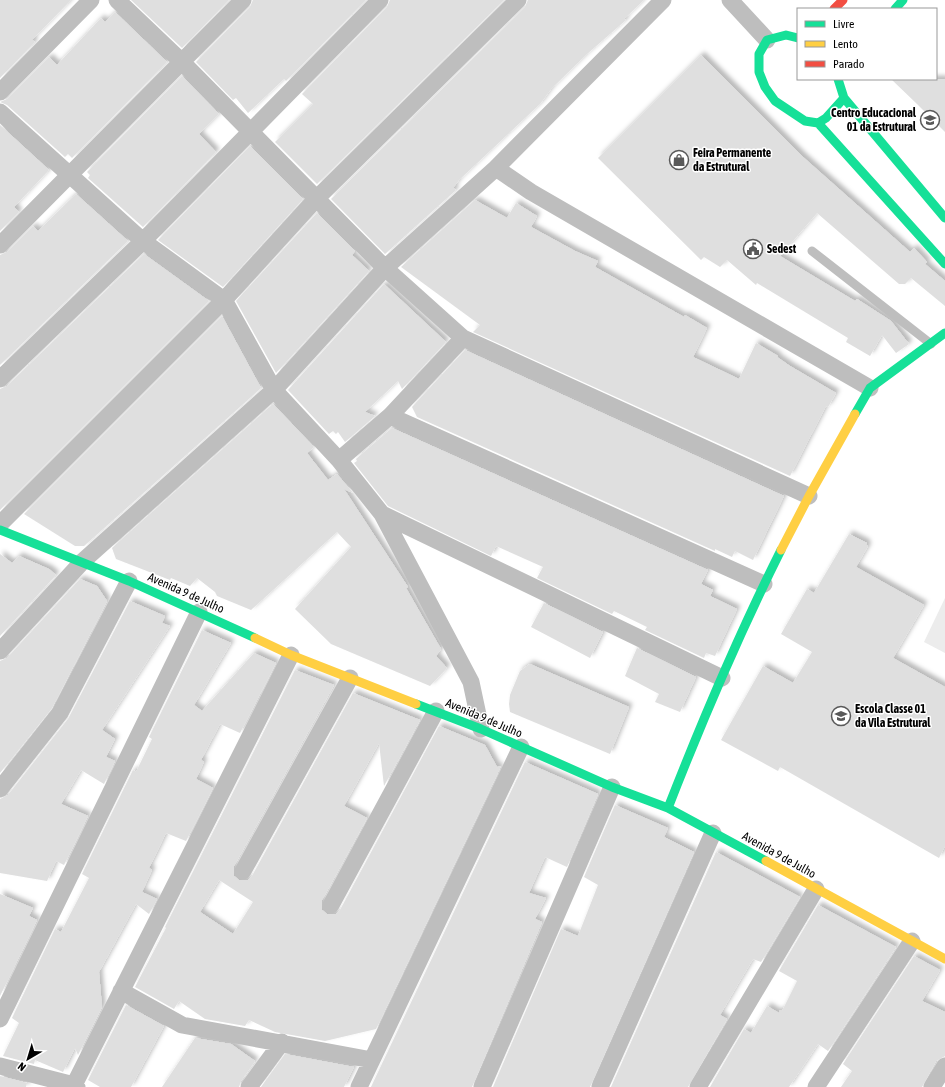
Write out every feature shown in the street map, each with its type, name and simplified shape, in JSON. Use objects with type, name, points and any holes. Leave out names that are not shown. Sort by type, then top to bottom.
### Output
[{"type":"street","points":[[0,92],[91,0]]},
{"type":"street","points":[[117,0],[182,62],[250,133],[385,268],[463,338],[809,496]]},
{"type":"street","points":[[0,245],[70,177],[243,0]]},
{"type":"street","points":[[0,379],[143,241],[380,0]]},
{"type":"street","points":[[0,524],[224,300],[316,199],[518,0]]},
{"type":"street","points":[[0,651],[83,561],[274,390],[385,268],[496,168],[663,0]]},
{"type":"street","points":[[730,0],[767,40]]},
{"type":"street","points":[[835,8],[843,0]]},
{"type":"street","points":[[896,8],[903,0]]},
{"type":"street","points":[[797,38],[786,35],[767,40],[759,54],[759,72],[765,87],[776,101],[805,121],[818,123],[945,264]]},
{"type":"street","points":[[838,80],[844,98],[945,218]]},
{"type":"street","points":[[818,123],[826,118],[844,98]]},
{"type":"street","points":[[0,112],[70,177],[143,241],[224,300],[274,390],[339,460],[382,514],[471,682],[481,729]]},
{"type":"street","points":[[496,168],[531,192],[870,388]]},
{"type":"street","points":[[668,808],[691,750],[764,584],[809,496],[870,388],[945,334]]},
{"type":"street","points":[[339,460],[390,416],[463,338]]},
{"type":"street","points":[[390,416],[764,584]]},
{"type":"street","points":[[382,514],[722,678]]},
{"type":"street","name":"Avenida 9 de Julho","points":[[0,530],[83,561],[199,612],[291,655],[481,729],[612,787],[668,808],[945,959]]},
{"type":"street","points":[[0,789],[60,713],[129,581]]},
{"type":"street","points":[[0,1020],[199,612]]},
{"type":"street","points":[[0,1066],[75,1086],[121,991],[291,655]]},
{"type":"street","points":[[243,871],[350,678]]},
{"type":"street","points":[[331,905],[436,711]]},
{"type":"street","points":[[359,1087],[521,746]]},
{"type":"street","points":[[482,1087],[612,787]]},
{"type":"street","points":[[600,1087],[713,833]]},
{"type":"street","points":[[698,1087],[816,889]]},
{"type":"street","points":[[816,1087],[912,941]]},
{"type":"street","points":[[121,991],[182,1025],[282,1042],[372,1060]]},
{"type":"street","points":[[249,1087],[282,1042]]},
{"type":"street","points":[[932,1087],[945,1066]]},
{"type":"lane","points":[[812,251],[931,344]]},
{"type":"shaded area","points":[[945,598],[945,653],[924,642]]},
{"type":"building","points":[[0,0],[71,0],[32,40],[35,42],[0,78]]},
{"type":"building","points":[[131,0],[229,0],[182,48]]},
{"type":"building","points":[[253,0],[366,0],[286,81],[284,79],[248,113],[236,98],[233,100],[196,62],[250,7]]},
{"type":"building","points":[[390,0],[504,0],[317,184],[275,142],[313,104],[302,94],[387,7]]},
{"type":"building","points":[[528,0],[644,0],[624,19],[626,20],[587,54],[551,89],[540,104],[459,180],[453,188],[456,190],[385,254],[331,199],[525,7]]},
{"type":"building","points":[[115,12],[167,62],[72,158],[68,154],[65,157],[7,105],[0,102],[7,99],[49,57],[57,65],[101,18],[105,22]]},
{"type":"building","points":[[701,55],[803,157],[910,252],[914,248],[927,262],[925,264],[945,281],[945,306],[911,278],[905,284],[899,284],[817,213],[780,256],[855,301],[857,299],[891,321],[909,344],[896,353],[882,335],[870,356],[846,342],[848,338],[757,283],[756,285],[727,260],[720,267],[704,257],[701,260],[598,158]]},
{"type":"building","points":[[182,76],[219,114],[199,134],[216,152],[143,227],[88,178],[90,175],[87,172]]},
{"type":"building","points":[[945,79],[945,132],[892,80]]},
{"type":"building","points":[[0,125],[49,170],[14,207],[19,212],[0,231]]},
{"type":"building","points":[[250,146],[303,199],[223,287],[158,240]]},
{"type":"building","points":[[76,194],[128,241],[0,365],[0,255],[7,252],[33,226],[38,231]]},
{"type":"building","points":[[475,200],[507,218],[516,203],[537,216],[531,227],[575,251],[598,261],[595,267],[684,317],[685,315],[707,328],[693,357],[739,379],[756,343],[778,356],[777,357],[790,366],[836,393],[828,407],[826,406],[790,476],[473,332],[480,325],[401,267]]},
{"type":"building","points":[[317,213],[355,251],[352,255],[369,271],[276,373],[236,301]]},
{"type":"building","points":[[144,254],[209,301],[0,510],[0,389],[7,386]]},
{"type":"building","points":[[384,284],[446,342],[402,389],[398,381],[365,412],[375,416],[345,442],[338,432],[336,434],[333,431],[329,434],[288,390]]},
{"type":"building","points":[[222,316],[261,388],[84,546],[75,546],[24,514]]},
{"type":"building","points":[[465,350],[784,496],[753,560],[735,551],[732,557],[715,549],[715,551],[417,417],[412,407]]},
{"type":"building","points":[[273,404],[314,447],[307,453],[328,480],[337,474],[353,493],[344,489],[408,587],[406,588],[441,649],[436,656],[447,668],[430,686],[331,644],[295,609],[351,547],[337,532],[251,610],[217,596],[215,592],[197,578],[190,586],[171,578],[170,580],[116,559],[112,548]]},
{"type":"building","points":[[392,428],[708,570],[701,584],[713,590],[710,596],[737,609],[715,656],[706,653],[704,658],[645,630],[647,627],[614,611],[612,614],[537,578],[543,567],[496,546],[491,556],[388,506],[354,463],[357,461],[356,459]]},
{"type":"building","name":"Escola Classe 01 da Vila Estrutural","points":[[849,534],[867,543],[866,545],[868,546],[856,567],[924,605],[893,658],[945,687],[945,846],[939,858],[780,767],[778,771],[721,740],[763,666],[793,683],[812,652],[781,634],[807,589],[814,593]]},
{"type":"building","points":[[0,554],[12,563],[19,556],[49,569],[56,575],[0,636]]},
{"type":"building","points":[[80,579],[97,586],[107,601],[52,708],[0,773],[0,661],[7,658]]},
{"type":"building","points":[[130,601],[165,616],[162,623],[170,626],[102,730],[115,739],[106,757],[115,761],[104,784],[81,770],[61,804],[88,816],[64,865],[56,861],[47,881],[0,873],[0,799],[8,795],[68,719]]},
{"type":"building","points":[[544,603],[603,632],[590,658],[531,627]]},
{"type":"building","points":[[202,630],[231,643],[194,705],[202,711],[254,653],[276,663],[240,733],[220,724],[201,760],[204,762],[196,779],[213,788],[186,841],[166,833],[149,868],[152,870],[142,892],[157,899],[149,914],[136,904],[99,972],[102,1007],[78,1055],[75,1048],[63,1072],[35,1060],[34,1064],[3,1056],[19,1023],[12,1018],[55,929],[61,932],[89,878],[82,874],[133,770],[136,772],[152,739],[149,737]]},
{"type":"building","points":[[637,648],[696,677],[680,712],[655,702],[659,694],[625,676]]},
{"type":"building","points":[[530,664],[629,707],[610,754],[510,712],[510,695],[520,671]]},
{"type":"building","points":[[295,670],[334,685],[234,866],[234,876],[239,880],[248,880],[252,876],[353,693],[420,720],[384,786],[379,743],[344,806],[367,818],[322,900],[322,910],[327,914],[336,914],[340,910],[439,726],[485,745],[497,767],[501,766],[376,1029],[325,1041],[275,1032],[249,1020],[245,1026],[205,1019],[179,1001],[174,1009],[135,987],[166,928],[165,927]],"holes":[[[219,880],[253,902],[233,934],[200,912]]]},
{"type":"building","points":[[525,762],[598,794],[567,867],[545,857],[529,893],[546,898],[535,919],[542,922],[472,1087],[371,1087]]},
{"type":"building","points":[[615,805],[668,828],[664,837],[694,852],[590,1087],[493,1087],[561,929],[578,936],[598,885],[584,877]]},
{"type":"building","points":[[716,852],[800,897],[761,962],[753,959],[738,984],[720,1015],[727,1019],[688,1087],[611,1087]]},
{"type":"building","points":[[0,894],[33,908],[29,916],[37,920],[0,996]]},
{"type":"building","points":[[818,905],[896,947],[828,1051],[818,1044],[789,1087],[710,1087],[744,1029],[751,1033],[767,1006],[779,1013],[780,1010],[782,1011],[797,981],[779,971]]},
{"type":"building","points":[[914,956],[940,970],[922,1001],[945,1012],[945,1056],[936,1061],[922,1087],[841,1087],[852,1071],[843,1064]]},
{"type":"building","points":[[126,1005],[164,1026],[131,1087],[100,1087],[88,1080]]},
{"type":"building","points":[[195,1038],[231,1044],[255,1061],[241,1081],[239,1087],[162,1087]]},
{"type":"building","points":[[285,1054],[354,1067],[344,1087],[261,1087]]},
{"type":"building","points":[[0,1076],[27,1083],[26,1087],[0,1087]]},
{"type":"traffic: fast","points":[[896,8],[903,0]]},
{"type":"traffic: fast","points":[[797,38],[786,35],[767,40],[759,54],[759,72],[765,87],[775,101],[805,121],[818,123],[945,264]]},
{"type":"traffic: fast","points":[[818,123],[826,118],[844,98],[838,80]]},
{"type":"traffic: fast","points":[[844,98],[945,218]]},
{"type":"traffic: fast","points":[[855,414],[870,388],[945,333]]},
{"type":"traffic: fast","points":[[0,530],[129,581],[255,638]]},
{"type":"traffic: fast","points":[[668,808],[694,743],[750,614],[781,550]]},
{"type":"traffic: fast","points":[[416,704],[481,729],[612,787],[668,808],[766,861]]},
{"type":"traffic: slow","points":[[781,550],[809,496],[855,414]]},
{"type":"traffic: slow","points":[[255,638],[291,655],[416,704]]},
{"type":"traffic: slow","points":[[766,861],[945,959]]},
{"type":"traffic: jam","points":[[835,8],[843,0]]},
{"type":"place","name":"Centro Educacional 01 da Estrutural","points":[[930,120]]},
{"type":"place","name":"Feira Permanente da Estrutural","points":[[679,160]]},
{"type":"place","name":"Sedest","points":[[753,249]]},
{"type":"place","name":"Escola Classe 01 da Vila Estrutural","points":[[841,716]]}]
